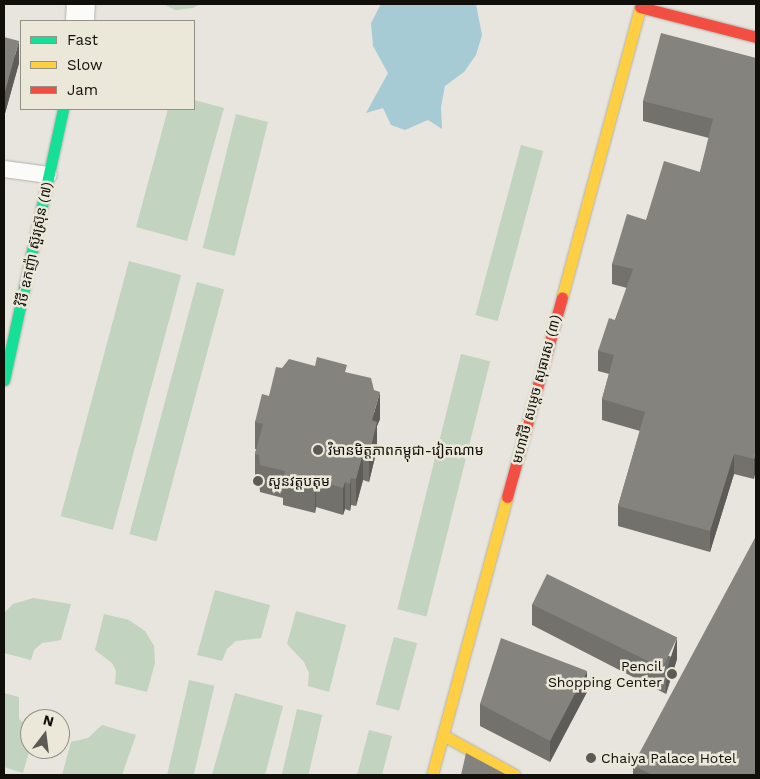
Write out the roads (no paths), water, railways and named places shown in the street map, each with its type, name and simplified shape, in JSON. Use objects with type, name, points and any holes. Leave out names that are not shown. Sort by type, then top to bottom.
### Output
[{"type":"street","points":[[80,20],[81,4]]},
{"type":"street","points":[[641,5],[756,37]]},
{"type":"street","name":"មហាវិថី សម្តេច សុធារស (៣)","points":[[432,775],[641,5]]},
{"type":"street","name":"វិថី ឧកញ៉ា ស៊ួរស៊្រុន (៧)","points":[[4,380],[64,110]]},
{"type":"street","points":[[443,735],[515,775]]},
{"type":"lane","points":[[4,169],[49,175]]},
{"type":"water","points":[[381,4],[476,4],[482,35],[476,55],[464,72],[445,86],[441,107],[442,129],[428,120],[405,130],[391,125],[383,108],[366,113],[388,73],[373,46],[371,23]]},
{"type":"place","name":"វិមានមិត្តភាពកម្ពុជា-វៀតណាម","points":[[318,450]]},
{"type":"place","name":"សួនវត្តបតុម","points":[[258,481]]},
{"type":"place","name":"Pencil Shopping Center","points":[[672,674]]},
{"type":"place","name":"Chaiya Palace Hotel","points":[[591,758]]}]
